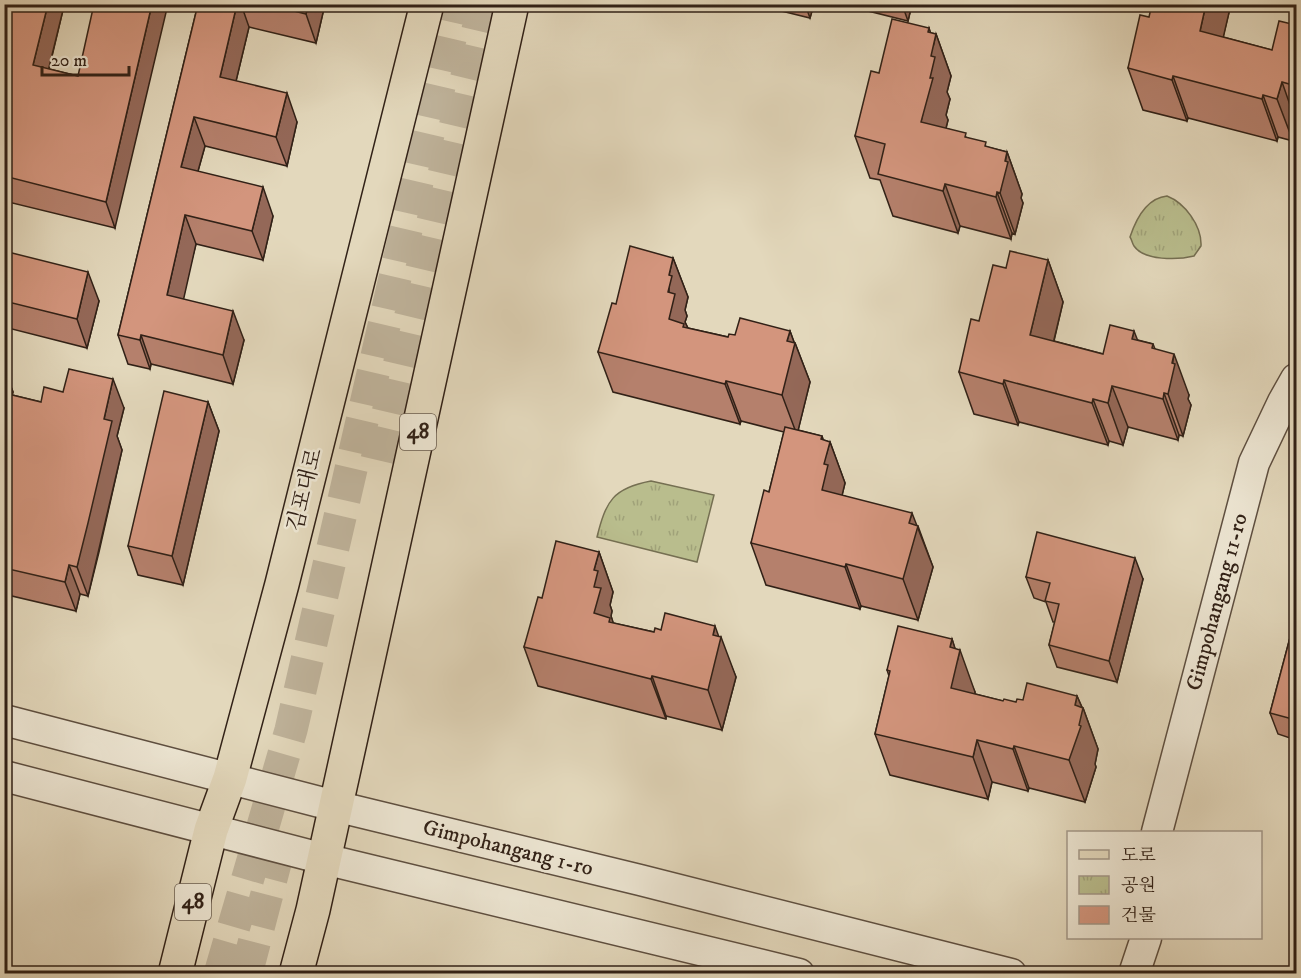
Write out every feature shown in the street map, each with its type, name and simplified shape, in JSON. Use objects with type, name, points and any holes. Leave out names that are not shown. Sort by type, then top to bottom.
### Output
[{"type":"main road","name":"김포대로","points":[[175,974],[211,830],[230,778],[285,573],[427,4]]},
{"type":"main road","name":"48","points":[[297,974],[512,4]]},
{"type":"street","name":"Gimpohangang 11-ro","points":[[1157,831],[1254,463],[1296,379]]},
{"type":"street","name":"Gimpohangang 11-ro","points":[[1174,831],[1223,635],[1271,458],[1296,407]]},
{"type":"street","name":"Gimpohangang 1-ro","points":[[4,720],[335,806],[1011,974]]},
{"type":"street","points":[[4,776],[324,860],[799,974]]},
{"type":"street","points":[[1129,974],[1134,939]]},
{"type":"street","points":[[1134,974],[1146,939]]},
{"type":"green space","points":[[1167,196],[1186,210],[1199,231],[1201,246],[1194,256],[1171,259],[1153,257],[1139,251],[1133,244],[1130,237],[1143,210],[1154,201]]},
{"type":"green space","points":[[651,481],[714,495],[697,562],[597,537],[604,514],[613,498],[628,488]]},
{"type":"building","points":[[4,4],[48,4],[33,65],[78,76],[94,4],[152,4],[106,202],[4,176]]},
{"type":"building","points":[[198,4],[237,4],[220,77],[287,93],[276,137],[194,117],[181,167],[263,187],[252,231],[185,215],[167,295],[233,311],[223,355],[141,335],[140,340],[118,335]]},
{"type":"building","points":[[267,4],[308,4],[306,14]]},
{"type":"building","points":[[1152,4],[1206,4],[1200,31],[1272,50],[1279,21],[1296,25],[1296,86],[1282,82],[1277,99],[1263,95],[1262,99],[1173,76],[1172,80],[1128,68],[1140,15],[1149,17]]},
{"type":"building","points":[[892,19],[929,28],[928,32],[936,34],[931,56],[935,57],[930,78],[933,78],[921,122],[966,133],[965,137],[986,142],[985,146],[1007,152],[1005,161],[1008,162],[1000,193],[997,192],[996,197],[945,184],[943,191],[878,174],[885,144],[855,136],[871,71],[879,73]]},
{"type":"building","points":[[630,246],[673,258],[668,292],[675,294],[669,319],[684,324],[683,327],[728,337],[729,334],[735,335],[740,318],[790,331],[787,341],[795,343],[782,395],[726,381],[725,384],[598,352],[612,303],[616,304]]},
{"type":"building","points":[[4,251],[88,272],[77,319],[4,301]]},
{"type":"building","points":[[1010,251],[1048,260],[1030,335],[1103,354],[1110,325],[1134,331],[1132,339],[1153,344],[1152,348],[1174,354],[1172,363],[1175,364],[1168,394],[1164,393],[1163,399],[1112,386],[1108,403],[1093,399],[1092,403],[1004,380],[1003,384],[959,372],[971,319],[979,321],[993,265],[1006,268]]},
{"type":"building","points":[[69,369],[113,379],[104,419],[112,421],[88,523],[77,567],[69,565],[65,582],[4,568],[6,548],[4,547],[4,393],[41,402],[44,387],[63,392]]},
{"type":"building","points":[[164,391],[208,402],[172,556],[128,546]]},
{"type":"building","points":[[785,427],[822,436],[821,439],[830,442],[824,464],[828,465],[822,490],[912,513],[909,523],[918,526],[903,579],[751,543],[764,490],[769,492]]},
{"type":"building","points":[[1037,532],[1135,558],[1109,661],[1049,645],[1059,604],[1045,601],[1050,583],[1026,577]]},
{"type":"building","points":[[556,541],[599,552],[594,570],[598,571],[594,587],[601,588],[594,613],[610,618],[609,622],[654,632],[655,628],[661,630],[665,613],[715,626],[713,635],[721,637],[708,690],[652,676],[651,679],[524,647],[538,597],[542,598]]},
{"type":"building","points":[[1296,615],[1296,720],[1270,713]]},
{"type":"building","points":[[898,626],[952,639],[950,647],[960,650],[951,688],[1016,702],[1017,699],[1023,700],[1027,683],[1077,696],[1075,705],[1083,708],[1079,725],[1081,726],[1069,760],[1014,746],[1013,749],[977,740],[973,757],[875,734]]},
{"type":"tunnel","points":[[220,974],[291,730],[458,4]]},
{"type":"tunnel","points":[[377,460],[484,4]]},
{"type":"tunnel","points":[[246,974],[279,848]]}]
